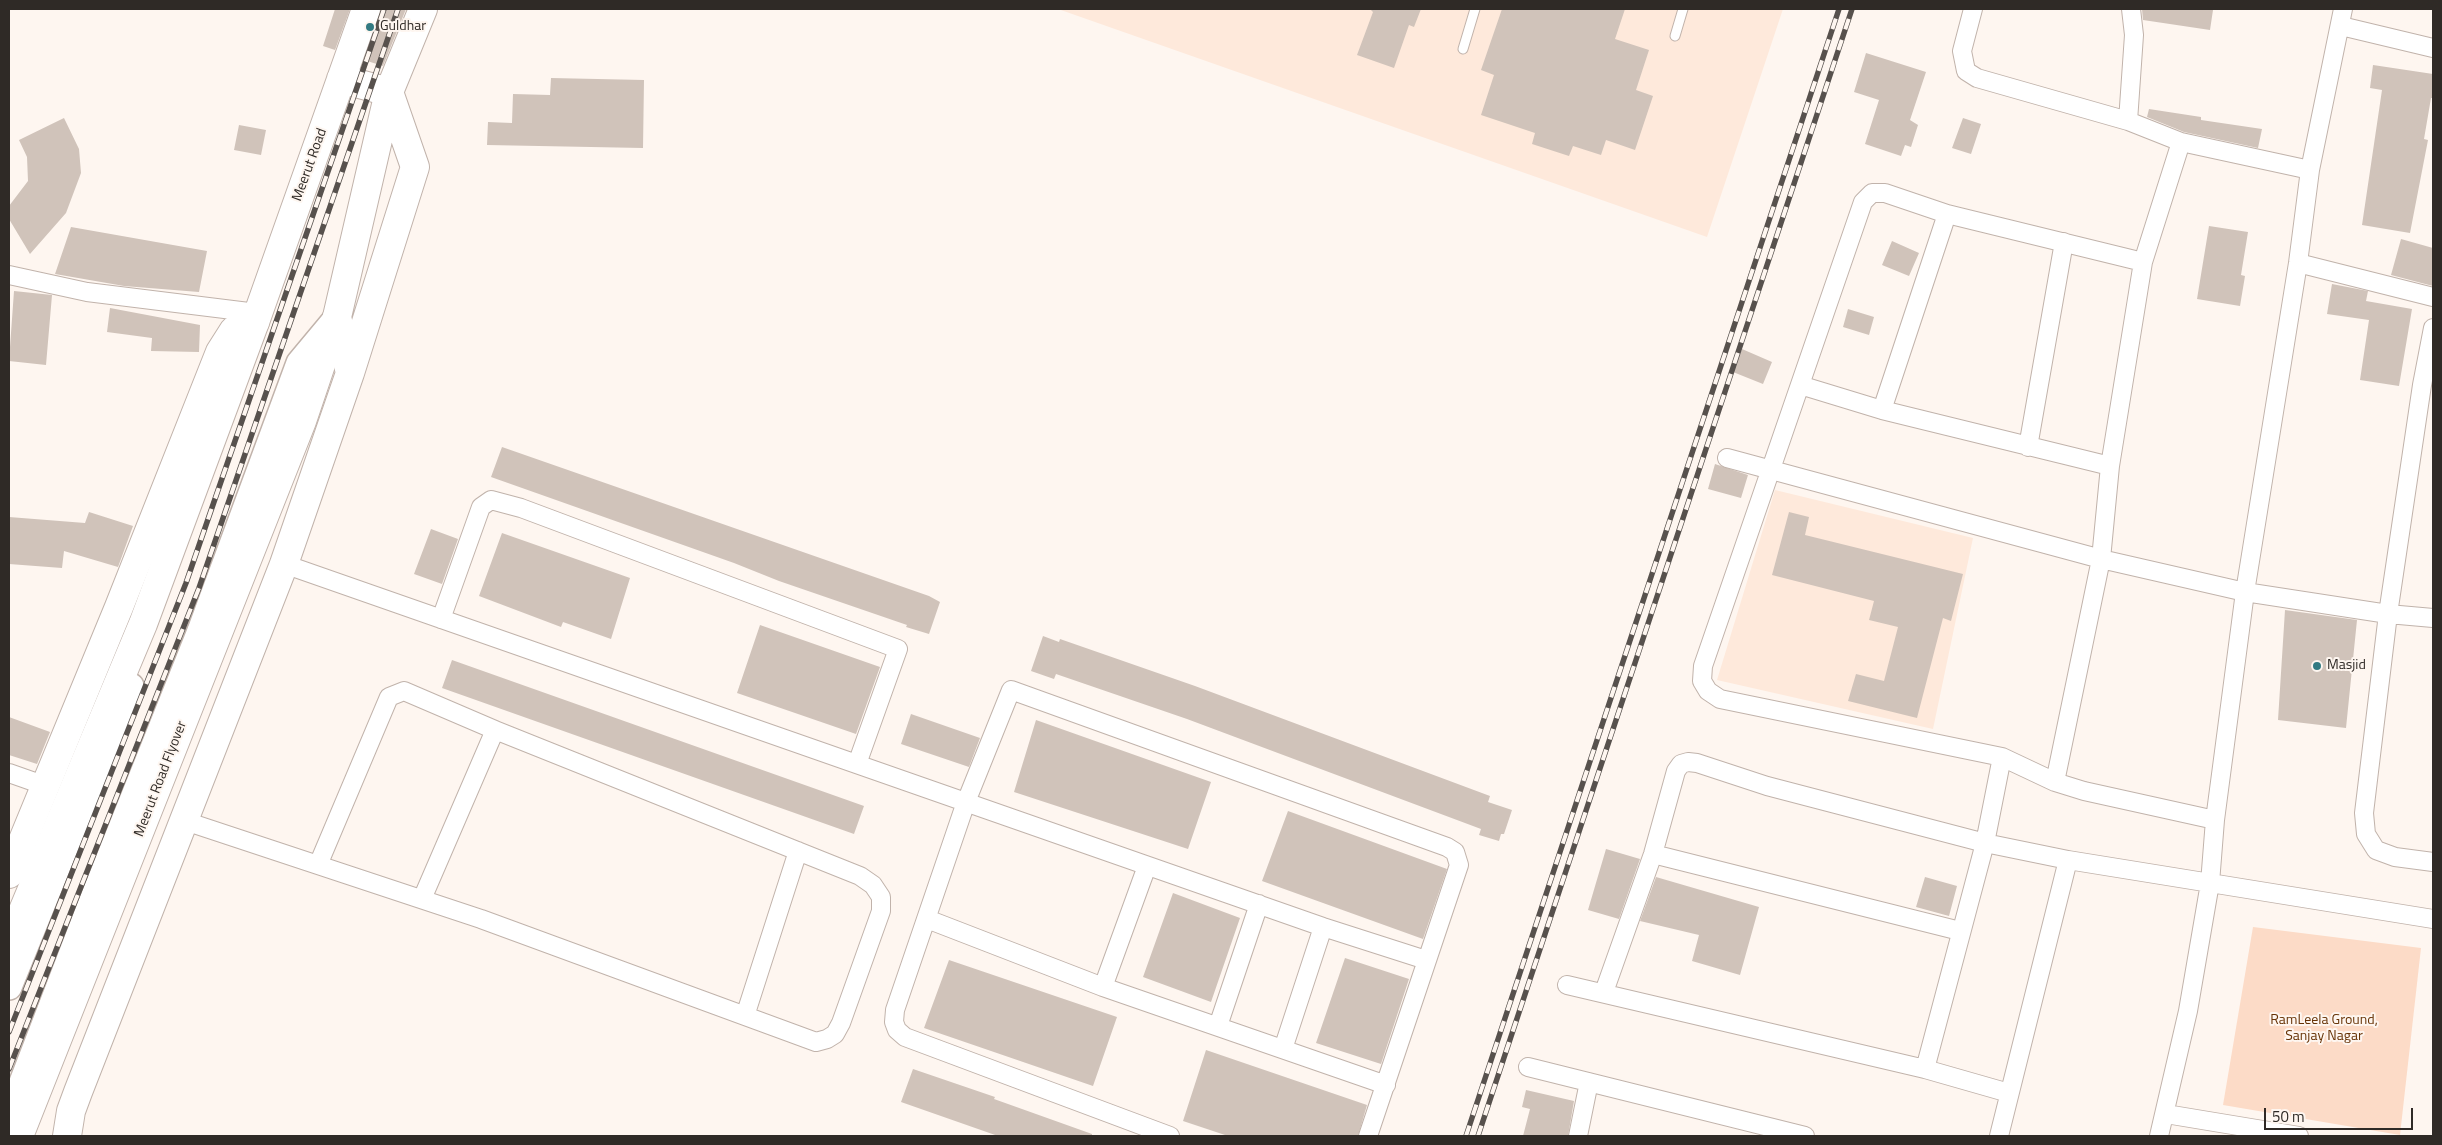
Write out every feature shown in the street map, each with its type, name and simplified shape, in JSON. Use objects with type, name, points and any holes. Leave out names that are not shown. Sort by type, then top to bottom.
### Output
[{"type":"main road","name":"Meerut Road","points":[[9,944],[143,624],[229,395],[366,9]]},
{"type":"main road","points":[[350,373],[337,317],[389,92],[423,9]]},
{"type":"main road","points":[[341,79],[389,92]]},
{"type":"main road","points":[[67,1136],[71,1111],[78,1092],[284,564],[350,373],[415,167],[389,92]]},
{"type":"main road","name":"Meerut Road Flyover","points":[[19,1136],[302,421],[337,317]]},
{"type":"main road","points":[[9,874],[220,352],[234,330],[256,318]]},
{"type":"street","points":[[1973,9],[1962,51],[1966,71],[1978,78],[2128,122],[2181,142],[2310,170]]},
{"type":"street","points":[[2128,122],[2134,35],[2131,9]]},
{"type":"street","points":[[2159,1136],[2166,1114],[2188,1011],[2210,883],[2215,820],[2245,592],[2298,263],[2310,170],[2342,17],[2433,48]]},
{"type":"street","points":[[2055,782],[2101,559],[2110,466],[2143,262],[2181,142]]},
{"type":"street","points":[[2143,262],[1947,214],[1885,193],[1872,194],[1863,202],[1703,666],[1702,681],[1708,691],[1720,699],[2002,757],[2055,782],[2084,791],[2215,820]]},
{"type":"street","points":[[1882,410],[1947,214]]},
{"type":"street","points":[[2028,447],[2064,242]]},
{"type":"street","points":[[2298,263],[2433,297]]},
{"type":"street","points":[[9,275],[87,292],[256,318],[260,336],[260,346],[194,526],[124,706],[9,987]]},
{"type":"street","points":[[9,1116],[91,903],[200,631],[299,362],[337,317]]},
{"type":"street","points":[[2433,328],[2422,385],[2388,614],[2364,813],[2366,834],[2376,850],[2395,857],[2433,862]]},
{"type":"street","points":[[1800,385],[1882,410],[2110,466]]},
{"type":"street","points":[[1727,458],[2101,559],[2245,592],[2388,614],[2433,618]]},
{"type":"street","points":[[441,619],[481,507],[491,500],[521,508],[898,649],[857,764]]},
{"type":"street","points":[[284,564],[1323,928],[1426,960]]},
{"type":"street","points":[[1170,1136],[905,1037],[897,1030],[894,1022],[895,1010],[966,802],[1011,690],[1447,847],[1455,852],[1459,864],[1368,1136]]},
{"type":"street","points":[[185,821],[318,865],[422,899],[816,1042],[827,1039],[835,1034],[841,1023],[881,911],[881,897],[873,885],[860,876],[495,730],[404,691],[389,697],[318,865]]},
{"type":"street","points":[[422,899],[495,730]]},
{"type":"street","points":[[1925,1069],[1960,931],[1985,843],[2002,757]]},
{"type":"street","points":[[1604,992],[1653,854],[1676,771],[1681,764],[1688,762],[1697,763],[1767,786],[1985,843],[2068,860],[2433,919]]},
{"type":"street","points":[[9,773],[46,786]]},
{"type":"street","points":[[745,1016],[798,851]]},
{"type":"street","points":[[1653,854],[1960,931]]},
{"type":"street","points":[[1999,1136],[2068,860]]},
{"type":"street","points":[[1103,987],[1147,866]]},
{"type":"street","points":[[1218,1026],[1259,904]]},
{"type":"street","points":[[927,919],[1103,987],[1386,1085]]},
{"type":"street","points":[[1283,1049],[1323,928]]},
{"type":"street","points":[[1567,985],[1604,992],[1925,1069],[2009,1093]]},
{"type":"street","points":[[1528,1067],[1589,1082],[1751,1130],[1805,1136]]},
{"type":"street","points":[[1578,1136],[1589,1082]]},
{"type":"street","points":[[2166,1114],[2299,1136]]},
{"type":"street","points":[[9,1126],[15,1136]]},
{"type":"lane","points":[[1463,49],[1475,9]]},
{"type":"lane","points":[[1675,36],[1683,9]]},
{"type":"shaded area","points":[[1058,9],[1783,9],[1707,237]]},
{"type":"shaded area","points":[[1775,490],[1973,538],[1933,729],[1717,680]]},
{"type":"green space","name":"RamLeela Ground, Sanjay Nagar","points":[[2253,927],[2421,948],[2400,1135],[2223,1105]]},
{"type":"building","points":[[335,9],[350,9],[335,50],[323,46]]},
{"type":"building","points":[[381,9],[406,9],[383,66],[364,60]]},
{"type":"building","points":[[1370,9],[1421,9],[1414,27],[1409,25],[1394,68],[1357,55],[1373,12]]},
{"type":"building","points":[[1502,9],[1625,9],[1615,39],[1649,50],[1636,90],[1653,96],[1635,150],[1606,140],[1601,155],[1573,146],[1569,156],[1532,144],[1535,133],[1481,115],[1494,75],[1481,70]]},
{"type":"building","points":[[2142,9],[2213,10],[2210,30],[2143,20]]},
{"type":"building","points":[[1866,53],[1926,72],[1910,120],[1918,125],[1911,147],[1905,145],[1901,156],[1865,144],[1879,100],[1854,92]]},
{"type":"building","points":[[2373,65],[2433,74],[2433,98],[2431,98],[2424,139],[2428,140],[2410,233],[2362,225],[2382,90],[2370,88]]},
{"type":"building","points":[[551,78],[644,80],[643,148],[487,145],[488,122],[512,123],[513,94],[550,95]]},
{"type":"building","points":[[2149,109],[2201,117],[2201,120],[2262,129],[2258,148],[2184,132],[2147,117]]},
{"type":"building","points":[[64,118],[79,149],[81,173],[66,213],[30,254],[9,219],[9,206],[28,181],[27,157],[19,140]]},
{"type":"building","points":[[1963,118],[1981,124],[1971,154],[1952,148]]},
{"type":"building","points":[[239,125],[266,130],[261,155],[234,150]]},
{"type":"building","points":[[2209,226],[2248,232],[2241,275],[2245,276],[2240,306],[2197,299]]},
{"type":"building","points":[[71,227],[207,251],[199,292],[124,286],[55,274]]},
{"type":"building","points":[[2401,239],[2433,248],[2433,286],[2391,275]]},
{"type":"building","points":[[1892,241],[1919,253],[1909,276],[1882,265]]},
{"type":"building","points":[[2332,284],[2368,291],[2366,301],[2412,309],[2399,386],[2360,380],[2369,320],[2327,314]]},
{"type":"building","points":[[14,291],[52,295],[46,365],[9,361]]},
{"type":"building","points":[[110,308],[200,325],[199,352],[151,351],[152,338],[107,332]]},
{"type":"building","points":[[1848,309],[1874,317],[1869,335],[1843,327]]},
{"type":"building","points":[[1742,349],[1772,362],[1763,384],[1733,372]]},
{"type":"building","points":[[502,447],[929,596],[940,602],[929,634],[491,477]]},
{"type":"building","points":[[1715,464],[1748,475],[1741,498],[1708,489]]},
{"type":"building","points":[[89,512],[133,526],[118,567],[64,551],[62,568],[9,564],[9,517],[85,523]]},
{"type":"building","points":[[1789,512],[1809,517],[1805,535],[1963,574],[1951,621],[1943,618],[1917,718],[1848,701],[1856,674],[1884,681],[1898,627],[1869,620],[1874,601],[1772,575]]},
{"type":"building","points":[[431,529],[458,539],[442,584],[414,574]]},
{"type":"building","points":[[502,533],[630,578],[611,639],[563,622],[561,627],[479,596]]},
{"type":"building","name":"Masjid","points":[[2285,610],[2357,620],[2346,728],[2278,720]]},
{"type":"building","points":[[760,625],[880,667],[856,734],[737,693]]},
{"type":"building","points":[[1043,636],[1059,642],[1060,639],[1195,686],[1490,796],[1488,802],[1512,810],[1504,834],[1501,834],[1499,841],[1479,835],[1481,829],[1187,719],[1056,674],[1054,679],[1031,671]]},
{"type":"building","points":[[452,660],[864,806],[854,834],[442,688]]},
{"type":"building","points":[[911,714],[980,738],[969,767],[901,744]]},
{"type":"building","points":[[9,717],[50,732],[37,764],[9,755]]},
{"type":"building","points":[[1036,720],[1211,782],[1188,849],[1014,792]]},
{"type":"building","points":[[1288,811],[1447,869],[1423,939],[1262,881]]},
{"type":"building","points":[[1606,849],[1640,859],[1619,919],[1588,910]]},
{"type":"building","points":[[1656,877],[1759,907],[1740,975],[1692,961],[1699,935],[1640,921]]},
{"type":"building","points":[[1925,877],[1957,886],[1949,916],[1916,907]]},
{"type":"building","points":[[1173,893],[1240,918],[1211,1002],[1143,977]]},
{"type":"building","points":[[1345,958],[1409,979],[1381,1064],[1316,1043]]},
{"type":"building","points":[[949,960],[1117,1017],[1093,1086],[924,1028]]},
{"type":"building","points":[[1206,1050],[1367,1105],[1358,1136],[1228,1136],[1183,1121]]},
{"type":"building","points":[[913,1069],[995,1097],[994,1099],[1092,1134],[1092,1136],[998,1136],[901,1102]]},
{"type":"building","points":[[1526,1090],[1574,1101],[1568,1136],[1523,1136],[1530,1109],[1522,1107]]},
{"type":"railway","points":[[9,1032],[186,583],[384,9]]},
{"type":"railway","points":[[9,1069],[199,588],[398,9]]},
{"type":"railway","points":[[1466,1136],[1839,9]]},
{"type":"railway","points":[[1478,1136],[1852,9]]},
{"type":"place","name":"Guldhar","points":[[370,27]]},
{"type":"place","name":"Masjid","points":[[2317,666]]}]
